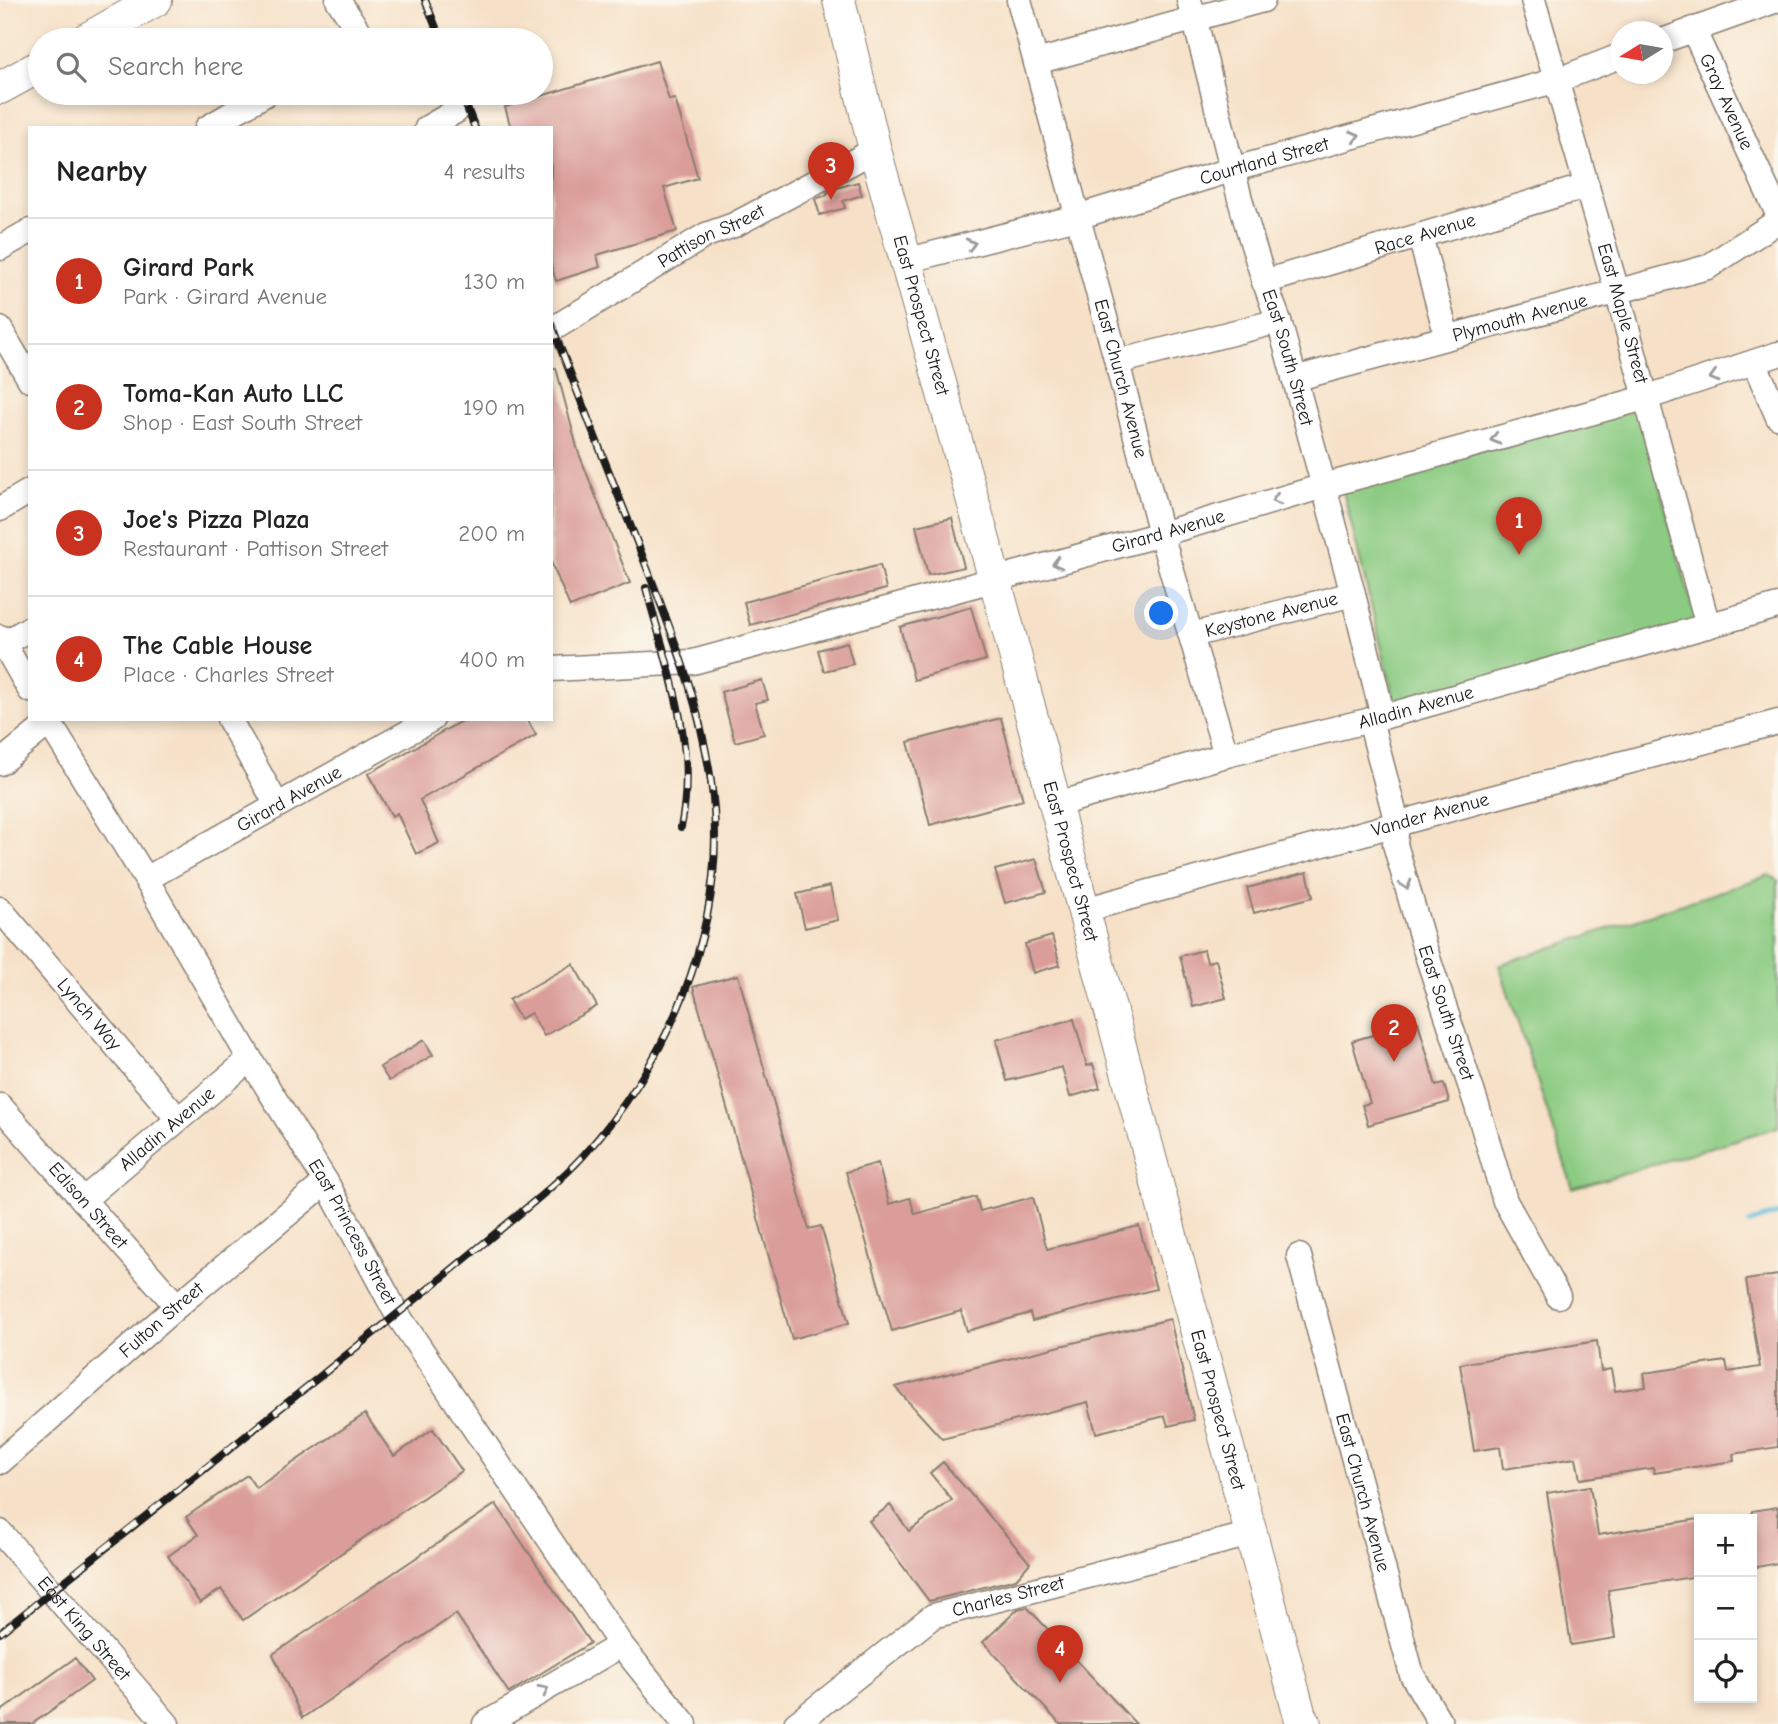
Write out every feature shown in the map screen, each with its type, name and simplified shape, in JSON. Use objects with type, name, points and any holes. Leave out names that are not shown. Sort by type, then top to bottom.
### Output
[{"type":"main road","points":[[106,28],[156,0]]},
{"type":"main road","name":"East Prospect Street","points":[[839,0],[875,150],[995,580],[1302,1721]]},
{"type":"main road","points":[[0,88],[28,72]]},
{"type":"street","points":[[338,0],[354,28]]},
{"type":"street","name":"East Church Avenue","points":[[1019,0],[1161,534],[1226,755]]},
{"type":"street","points":[[1036,62],[1192,9],[1263,0]]},
{"type":"street","name":"East Maple Street","points":[[1533,0],[1617,291],[1708,626]]},
{"type":"street","points":[[1673,37],[1777,0]]},
{"type":"street","name":"East South Street","points":[[1192,9],[1231,170],[1264,282],[1279,321],[1353,594],[1397,823],[1395,844],[1424,946],[1505,1201],[1558,1296]]},
{"type":"street","name":"Gray Avenue","points":[[1693,29],[1778,214]]},
{"type":"street","name":"Courtland Street","points":[[905,261],[1077,217],[1231,170],[1558,80],[1610,60]]},
{"type":"street","points":[[210,126],[246,105]]},
{"type":"street","points":[[430,126],[456,111]]},
{"type":"street","name":"Pattison Street","points":[[553,329],[706,235],[734,225],[875,150]]},
{"type":"street","name":"Race Avenue","points":[[1264,282],[1587,186]]},
{"type":"street","name":"Plymouth Avenue","points":[[1294,379],[1708,267],[1778,221]]},
{"type":"street","points":[[0,248],[28,232]]},
{"type":"street","points":[[1420,236],[1447,337]]},
{"type":"street","points":[[1117,362],[1279,321]]},
{"type":"street","points":[[0,329],[20,370]]},
{"type":"street","name":"Girard Avenue","points":[[553,669],[693,662],[1645,398],[1778,355]]},
{"type":"street","points":[[1755,364],[1778,417]]},
{"type":"street","points":[[0,509],[28,492]]},
{"type":"street","name":"Keystone Avenue","points":[[1192,635],[1353,594]]},
{"type":"street","name":"Alladin Avenue","points":[[1055,804],[1226,755],[1377,719],[1778,606]]},
{"type":"street","points":[[28,629],[1,642],[28,687]]},
{"type":"street","points":[[0,763],[48,721]]},
{"type":"street","name":"East Princess Street","points":[[48,721],[146,879],[250,1059],[326,1182],[397,1314],[621,1645],[685,1724]]},
{"type":"street","points":[[230,721],[277,805]]},
{"type":"street","name":"Girard Avenue","points":[[146,879],[428,721]]},
{"type":"street","name":"Vander Avenue","points":[[1084,910],[1397,823],[1778,722]]},
{"type":"street","name":"Lynch Way","points":[[0,909],[178,1119]]},
{"type":"street","name":"Alladin Avenue","points":[[83,1200],[250,1059]]},
{"type":"street","name":"Edison Street","points":[[0,1106],[177,1306]]},
{"type":"street","name":"Fulton Street","points":[[0,1462],[177,1306],[326,1182]]},
{"type":"street","name":"East Church Avenue","points":[[1299,1256],[1412,1675],[1441,1724]]},
{"type":"street","name":"East King Street","points":[[0,1532],[167,1724]]},
{"type":"street","name":"Charles Street","points":[[796,1724],[933,1616],[1251,1534]]},
{"type":"street","points":[[485,1724],[621,1645]]},
{"type":"green space","points":[[1638,406],[1697,624],[1396,707],[1342,487]]},
{"type":"green space","points":[[1769,875],[1778,880],[1778,1127],[1573,1189],[1499,965]]},
{"type":"building","points":[[657,61],[669,100],[675,99],[698,178],[664,188],[677,231],[597,255],[600,267],[556,281],[553,271],[553,126],[510,126],[505,107],[553,105],[553,92]]},
{"type":"building","points":[[858,182],[862,195],[843,201],[845,208],[820,215],[815,199],[827,195],[833,189]]},
{"type":"building","points":[[553,368],[556,368],[578,451],[630,583],[570,607],[553,567]]},
{"type":"building","points":[[952,518],[964,567],[928,575],[916,526]]},
{"type":"building","points":[[880,565],[886,589],[750,625],[744,602]]},
{"type":"building","points":[[971,607],[986,660],[914,680],[900,627]]},
{"type":"building","points":[[847,642],[853,664],[824,671],[818,650]]},
{"type":"building","points":[[762,680],[768,700],[755,703],[764,734],[735,742],[721,692]]},
{"type":"building","points":[[1001,718],[1023,800],[930,825],[908,742]]},
{"type":"building","points":[[461,721],[528,721],[536,735],[420,800],[439,843],[416,854],[397,813],[392,816],[368,774]]},
{"type":"building","points":[[1036,859],[1046,892],[1005,903],[995,870]]},
{"type":"building","points":[[1307,872],[1313,897],[1254,913],[1247,888]]},
{"type":"building","points":[[830,886],[838,920],[805,928],[797,894]]},
{"type":"building","points":[[1052,936],[1060,965],[1033,973],[1025,944]]},
{"type":"building","points":[[1204,950],[1207,962],[1216,960],[1226,998],[1193,1007],[1180,956]]},
{"type":"building","points":[[573,964],[597,1006],[544,1036],[531,1013],[520,1019],[509,1000]]},
{"type":"building","points":[[738,975],[809,1229],[821,1226],[849,1323],[792,1339],[693,987]]},
{"type":"building","points":[[1074,1019],[1087,1066],[1093,1064],[1100,1088],[1070,1097],[1062,1067],[1007,1081],[996,1040]]},
{"type":"building","points":[[1418,1022],[1436,1086],[1444,1084],[1449,1102],[1368,1125],[1362,1105],[1370,1103],[1352,1041]]},
{"type":"building","points":[[424,1040],[433,1055],[389,1081],[380,1067]]},
{"type":"building","points":[[878,1163],[889,1204],[910,1198],[915,1214],[976,1197],[980,1211],[1033,1197],[1047,1249],[1139,1226],[1156,1289],[1032,1321],[1030,1313],[967,1331],[961,1311],[892,1331],[846,1172]]},
{"type":"building","points":[[1778,1275],[1778,1447],[1733,1454],[1734,1461],[1654,1473],[1653,1468],[1580,1479],[1576,1458],[1503,1469],[1500,1447],[1474,1451],[1460,1364],[1597,1341],[1601,1371],[1611,1369],[1615,1391],[1646,1387],[1644,1373],[1726,1361],[1728,1372],[1760,1367],[1746,1280]]},
{"type":"building","points":[[1170,1319],[1194,1420],[1168,1426],[1165,1416],[1096,1433],[1088,1402],[942,1439],[895,1387]]},
{"type":"building","points":[[365,1414],[394,1456],[433,1429],[462,1471],[243,1620],[221,1589],[200,1603],[168,1556],[198,1535],[186,1517],[247,1475],[256,1488]]},
{"type":"building","points":[[943,1462],[1030,1563],[1016,1579],[929,1601],[869,1521],[890,1505],[909,1531],[952,1500],[930,1473]]},
{"type":"building","points":[[1590,1486],[1598,1535],[1694,1520],[1694,1577],[1608,1590],[1615,1638],[1571,1645],[1547,1493]]},
{"type":"building","points":[[496,1504],[590,1643],[509,1693],[456,1614],[302,1718],[273,1654]]},
{"type":"building","points":[[1778,1507],[1778,1563],[1757,1567],[1757,1514],[1752,1514],[1752,1511]]},
{"type":"building","points":[[1027,1607],[1136,1724],[1060,1724],[983,1642],[1018,1609]]},
{"type":"building","points":[[75,1658],[92,1681],[32,1724],[0,1724],[0,1712]]},
{"type":"waterway","points":[[1749,1223],[1778,1214]]},
{"type":"railway","points":[[425,0],[436,28]]},
{"type":"railway","points":[[466,105],[474,126]]},
{"type":"railway","points":[[0,1633],[410,1304],[563,1176],[613,1119],[640,1080],[664,1039],[683,995],[699,950],[709,904],[714,857],[714,809],[710,772],[694,702],[672,634],[553,329]]},
{"type":"railway","points":[[646,588],[671,676],[683,736],[686,766],[681,827]]},
{"type":"place","name":"Joe's Pizza Plaza","points":[[831,200]]},
{"type":"place","name":"Girard Park","points":[[1519,555]]},
{"type":"place","name":"Toma-Kan Auto LLC","points":[[1394,1062]]},
{"type":"place","name":"The Cable House","points":[[1060,1683]]}]
